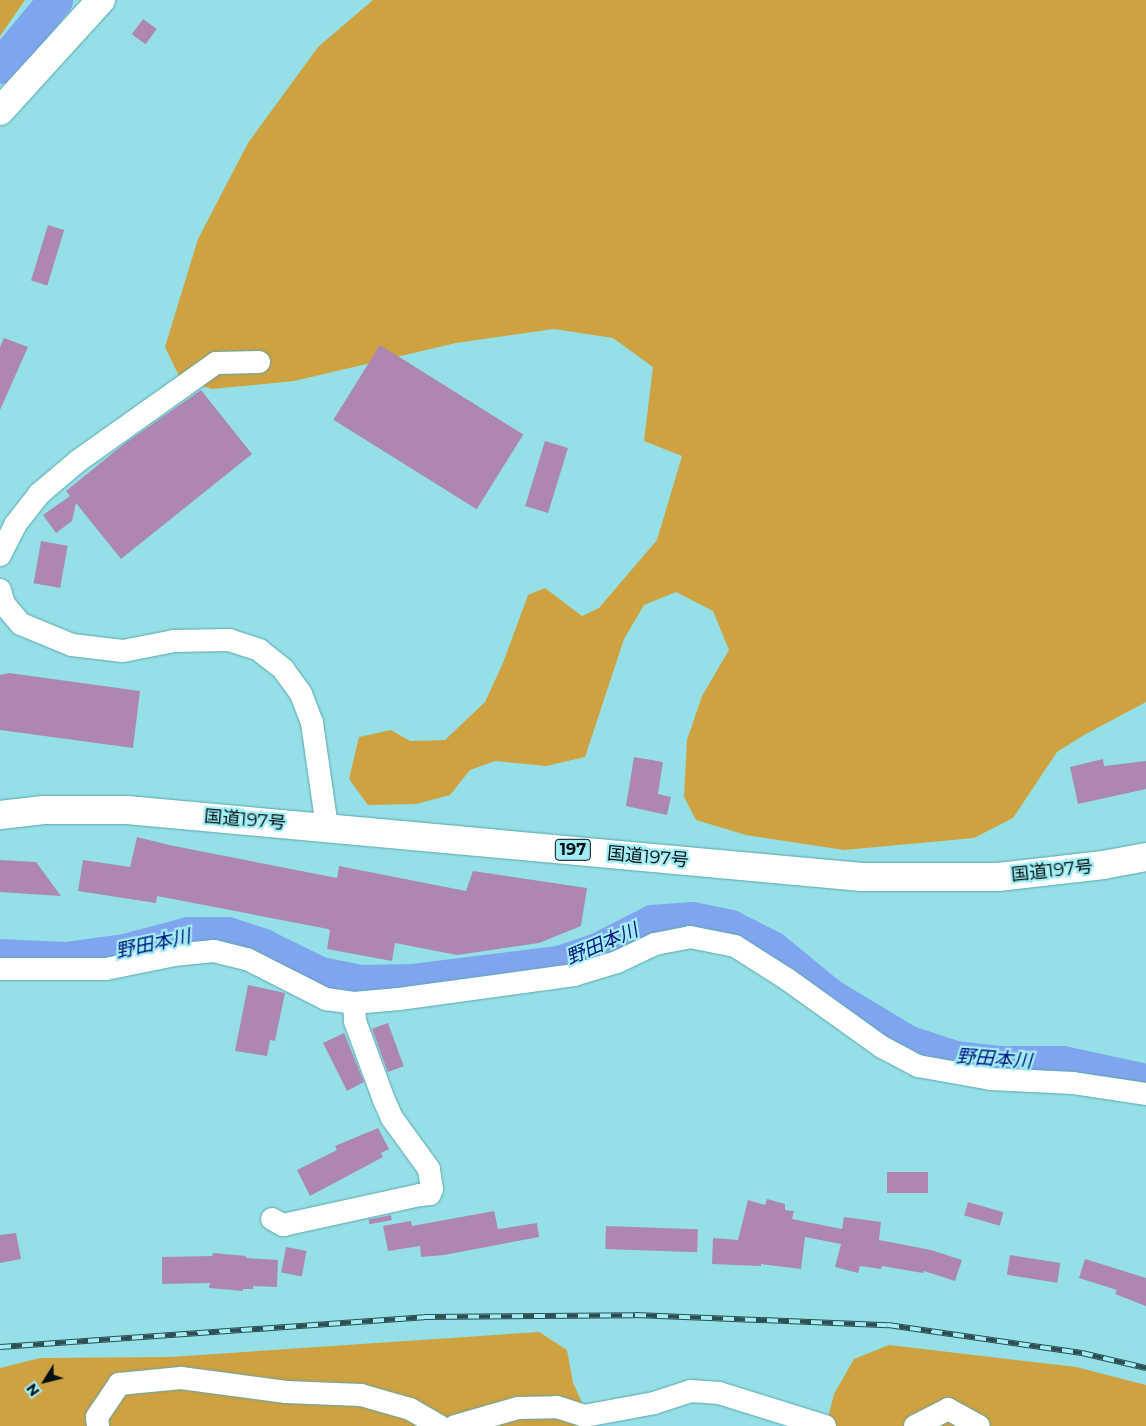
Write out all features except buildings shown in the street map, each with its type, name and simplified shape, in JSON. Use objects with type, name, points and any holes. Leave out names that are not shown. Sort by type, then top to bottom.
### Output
[{"type":"main road","points":[[0,111],[101,0]]},
{"type":"main road","name":"国道197号","points":[[0,815],[44,810],[127,810],[862,877],[998,876],[1103,865],[1146,856]]},
{"type":"street","points":[[0,555],[15,525],[39,494],[78,461],[216,363],[259,362]]},
{"type":"street","points":[[0,590],[4,604],[21,624],[72,645],[123,651],[174,641],[229,640],[259,650],[283,669],[301,694],[312,723],[327,827]]},
{"type":"street","points":[[0,969],[106,969],[174,955],[214,951],[247,959],[326,999],[354,1003],[399,999],[574,974],[617,962],[655,944],[690,938],[735,946],[787,979],[882,1047],[918,1066],[991,1079],[1073,1083],[1146,1094]]},
{"type":"street","points":[[272,1219],[283,1225],[420,1194],[430,1194],[432,1189],[429,1169],[392,1118],[384,1100],[355,1021],[354,1003]]},
{"type":"street","points":[[98,1426],[97,1417],[119,1384],[181,1378],[286,1392],[361,1395],[410,1409],[439,1426]]},
{"type":"street","points":[[455,1426],[518,1408],[557,1407],[584,1416],[654,1403],[690,1391],[719,1394],[825,1426]]},
{"type":"street","points":[[915,1426],[948,1408],[979,1426]]},
{"type":"shaded area","points":[[0,0],[25,0],[0,36]]},
{"type":"shaded area","points":[[373,0],[1146,0],[1146,702],[1084,735],[1057,752],[1013,818],[974,838],[844,850],[746,835],[696,820],[684,797],[687,740],[702,696],[729,650],[713,611],[676,592],[644,605],[624,639],[585,757],[546,766],[495,761],[470,770],[450,795],[416,804],[368,805],[349,779],[359,737],[391,730],[410,741],[445,740],[485,702],[503,663],[528,595],[545,588],[582,616],[599,608],[657,540],[682,456],[644,441],[653,367],[613,338],[554,329],[456,343],[294,381],[212,389],[181,380],[165,347],[198,239],[248,143],[318,47]]},
{"type":"shaded area","points":[[539,1332],[567,1350],[573,1383],[593,1426],[0,1426],[0,1368],[40,1358],[171,1357]]},
{"type":"shaded area","points":[[889,1345],[1076,1367],[1146,1385],[1146,1426],[826,1426],[834,1394],[854,1359]]},
{"type":"waterway","points":[[0,66],[55,0]]},
{"type":"waterway","name":"野田本川","points":[[0,956],[65,959],[125,951],[188,934],[227,934],[263,946],[320,974],[360,982],[411,981],[558,963],[597,950],[652,922],[693,919],[730,927],[772,948],[829,995],[907,1042],[955,1058],[999,1063],[1063,1063],[1146,1081]]},
{"type":"railway","points":[[0,1347],[424,1317],[635,1315],[888,1325],[1082,1353],[1146,1368]]}]
